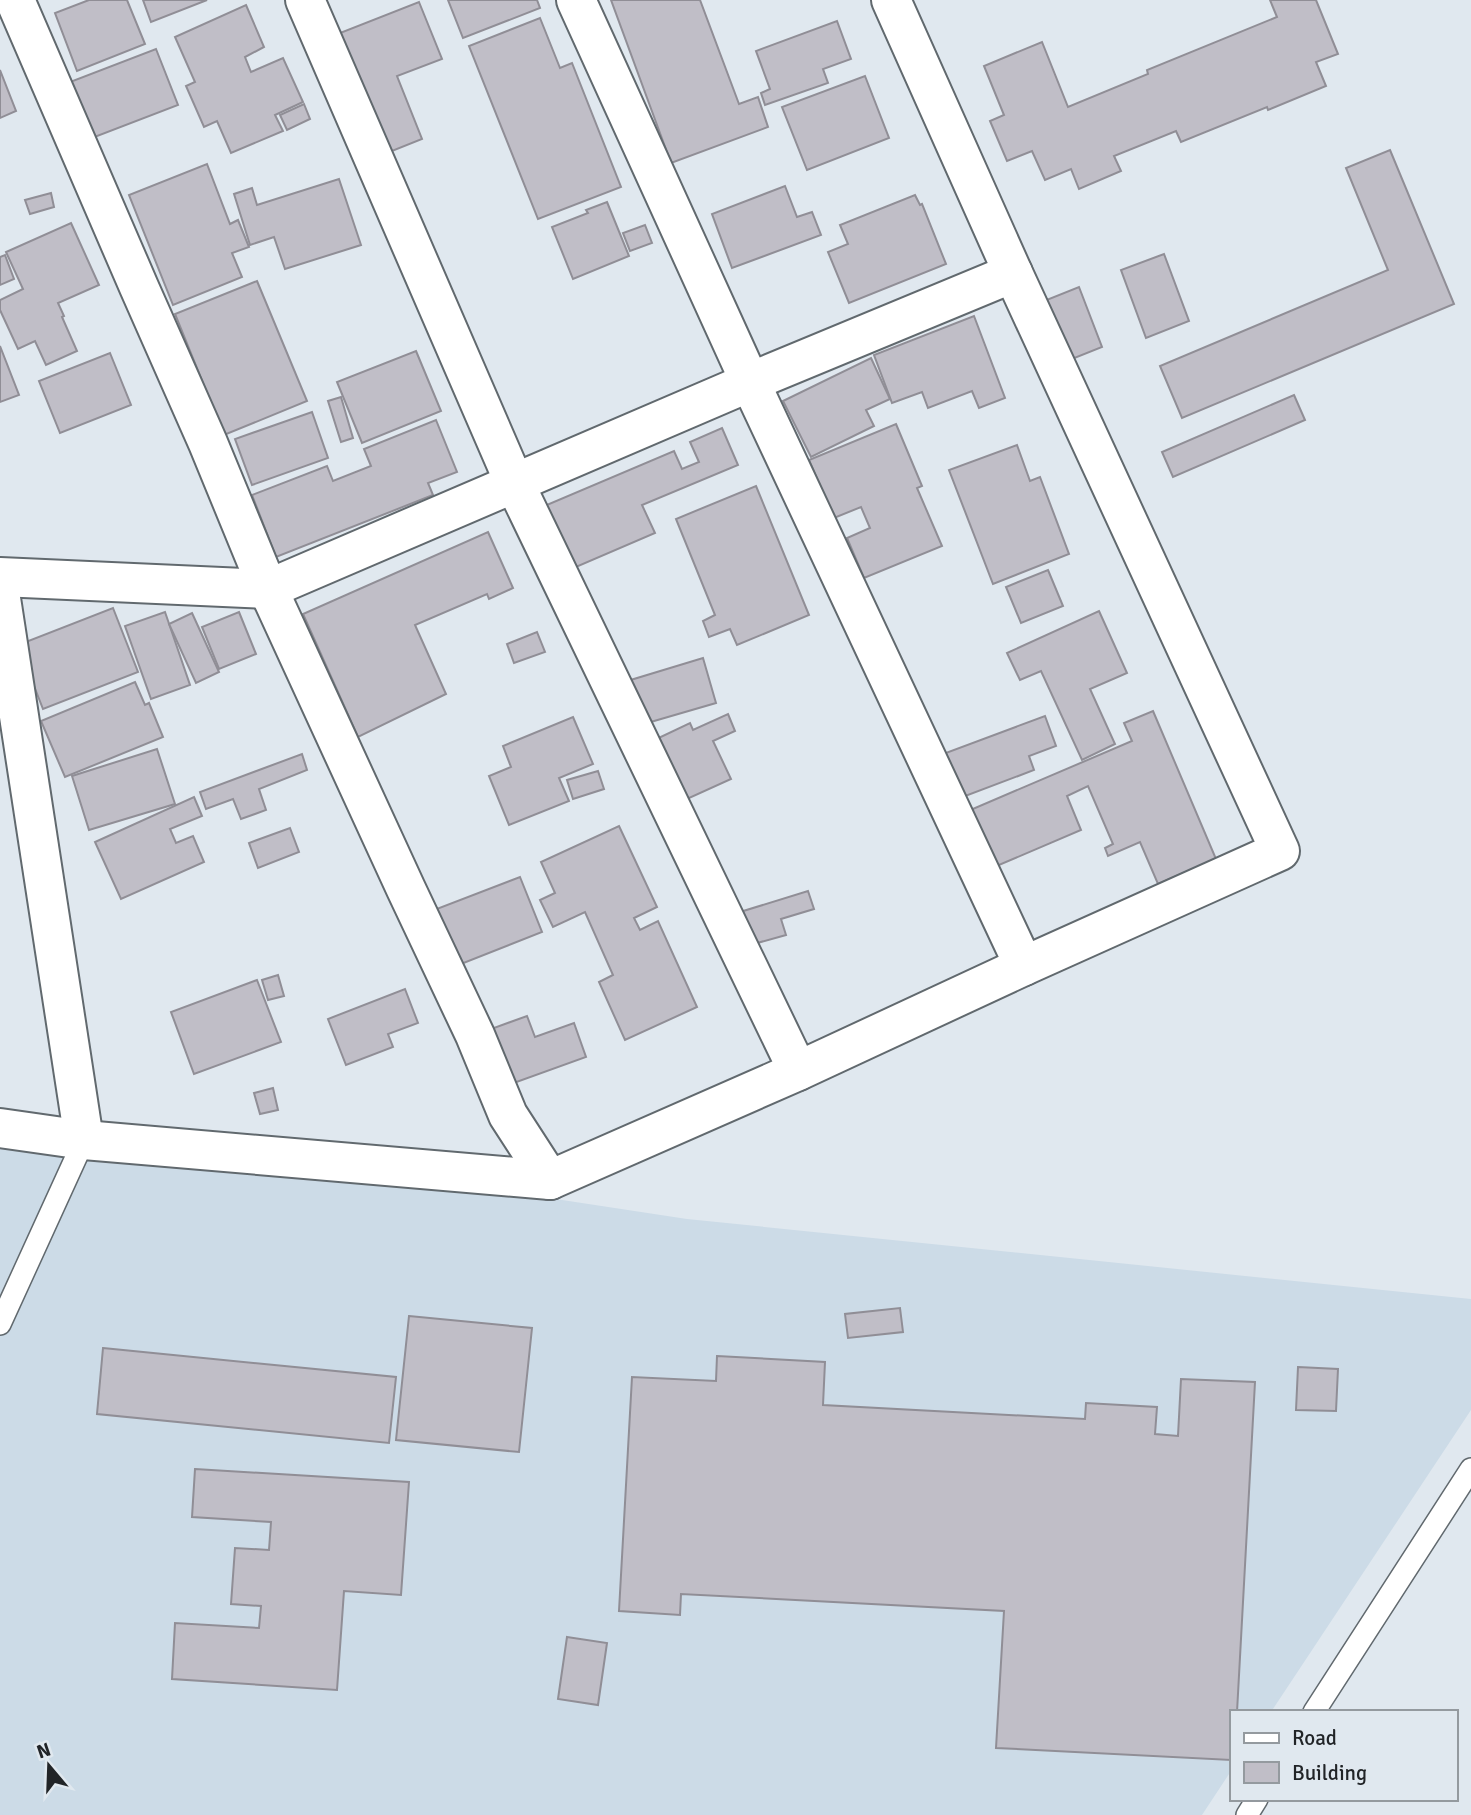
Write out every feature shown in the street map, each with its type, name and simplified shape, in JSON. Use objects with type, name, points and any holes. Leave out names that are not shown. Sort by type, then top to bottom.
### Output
[{"type":"street","points":[[15,0],[208,443],[268,589],[405,890],[475,1035],[508,1115],[550,1180]]},
{"type":"street","points":[[305,0],[514,482],[798,1071]]},
{"type":"street","points":[[576,0],[750,382],[1024,967]]},
{"type":"street","points":[[0,1128],[84,1140],[550,1180],[798,1071],[1280,850],[1013,273],[891,0]]},
{"type":"street","points":[[0,577],[268,589],[514,482],[1013,273]]},
{"type":"street","points":[[0,592],[84,1140]]},
{"type":"lane","points":[[0,1324],[84,1140]]},
{"type":"lane","points":[[1315,1710],[1471,1469]]},
{"type":"shaded area","points":[[0,1114],[687,1219],[1471,1299],[1471,1410],[1272,1710],[1230,1710],[1230,1773],[1202,1815],[0,1815]]},
{"type":"building","points":[[89,0],[127,0],[145,44],[77,71],[55,13]]},
{"type":"building","points":[[143,0],[207,0],[151,22]]},
{"type":"building","points":[[448,0],[537,0],[540,8],[463,38]]},
{"type":"building","points":[[611,0],[700,0],[739,104],[758,97],[768,127],[671,163]]},
{"type":"building","points":[[1270,0],[1316,0],[1338,54],[1316,62],[1326,86],[1181,142],[1176,131],[1114,156],[1121,171],[1079,189],[1071,169],[1045,180],[1032,151],[1007,161],[990,121],[1004,115],[984,66],[1042,42],[1068,107],[1148,74],[1147,70],[1277,17]]},
{"type":"building","points":[[419,2],[442,59],[397,76],[422,139],[387,153],[340,33]]},
{"type":"building","points":[[246,5],[264,47],[245,57],[251,72],[283,58],[303,102],[275,115],[283,131],[231,153],[217,121],[204,127],[186,86],[195,82],[175,37]]},
{"type":"building","points":[[540,18],[560,68],[572,63],[621,187],[538,219],[469,46]]},
{"type":"building","points":[[837,21],[851,59],[823,69],[828,83],[765,105],[761,93],[770,89],[756,51]]},
{"type":"building","points":[[156,49],[178,105],[92,138],[70,82]]},
{"type":"building","points":[[0,70],[16,111],[0,118]]},
{"type":"building","points":[[865,76],[889,138],[807,170],[782,107]]},
{"type":"building","points":[[304,104],[310,119],[287,130],[280,115]]},
{"type":"building","points":[[1390,150],[1454,304],[1182,418],[1160,366],[1388,270],[1346,168]]},
{"type":"building","points":[[207,164],[230,224],[238,220],[249,247],[232,253],[242,277],[173,305],[129,195]]},
{"type":"building","points":[[339,179],[361,245],[285,269],[274,237],[250,245],[234,194],[252,188],[257,205]]},
{"type":"building","points":[[785,186],[797,217],[812,212],[821,235],[732,268],[712,214]]},
{"type":"building","points":[[51,193],[54,207],[30,214],[25,200]]},
{"type":"building","points":[[915,195],[920,205],[922,204],[946,264],[849,303],[828,252],[848,244],[840,225]]},
{"type":"building","points":[[607,202],[629,256],[573,279],[552,227],[588,213],[586,210]]},
{"type":"building","points":[[71,223],[99,285],[58,303],[77,351],[46,365],[35,341],[18,349],[0,310],[0,300],[23,289],[6,252]]},
{"type":"building","points":[[645,225],[652,243],[630,251],[623,233]]},
{"type":"building","points":[[1164,254],[1189,321],[1146,338],[1121,270]]},
{"type":"building","points":[[5,255],[14,279],[0,285],[0,257]]},
{"type":"building","points":[[257,281],[307,401],[224,435],[175,314]]},
{"type":"building","points":[[1079,287],[1102,347],[1067,361],[1044,301]]},
{"type":"building","points":[[974,316],[1005,398],[979,408],[972,391],[928,408],[922,392],[892,403],[874,355]]},
{"type":"building","points":[[0,346],[19,395],[0,402]]},
{"type":"building","points":[[416,351],[441,411],[362,443],[337,382]]},
{"type":"building","points":[[110,353],[131,405],[60,433],[39,381]]},
{"type":"building","points":[[871,358],[890,399],[866,410],[874,426],[811,457],[783,401]]},
{"type":"building","points":[[1294,395],[1305,420],[1173,477],[1162,452]]},
{"type":"building","points":[[341,397],[353,438],[341,442],[328,401]]},
{"type":"building","points":[[312,412],[328,458],[252,485],[235,439]]},
{"type":"building","points":[[436,420],[457,472],[428,483],[433,495],[276,557],[252,495],[327,466],[333,481],[371,466],[364,449]]},
{"type":"building","points":[[896,424],[922,486],[917,488],[942,546],[864,578],[847,538],[870,528],[861,507],[834,518],[809,460]]},
{"type":"building","points":[[722,428],[738,465],[642,505],[655,533],[569,570],[542,507],[674,451],[682,469],[699,462],[690,442]]},
{"type":"building","points":[[1017,445],[1030,481],[1040,477],[1069,554],[993,584],[949,470]]},
{"type":"building","points":[[756,486],[809,615],[737,645],[730,629],[709,637],[703,621],[715,615],[676,519]]},
{"type":"building","points":[[488,532],[513,588],[489,599],[487,594],[415,625],[446,694],[358,737],[303,614]]},
{"type":"building","points":[[1048,570],[1063,606],[1021,623],[1006,587]]},
{"type":"building","points":[[113,608],[138,672],[43,709],[18,645]]},
{"type":"building","points":[[1099,611],[1127,673],[1090,689],[1115,744],[1082,760],[1041,671],[1020,680],[1007,653]]},
{"type":"building","points":[[165,612],[190,685],[151,699],[125,626]]},
{"type":"building","points":[[239,612],[256,654],[219,669],[202,627]]},
{"type":"building","points":[[192,613],[219,672],[196,683],[169,624]]},
{"type":"building","points":[[537,632],[545,652],[514,663],[507,644]]},
{"type":"building","points":[[703,658],[716,703],[637,726],[624,682]]},
{"type":"building","points":[[135,682],[145,705],[149,703],[163,737],[65,777],[41,721]]},
{"type":"building","points":[[1153,711],[1216,859],[1158,884],[1140,842],[1108,856],[1105,848],[1113,844],[1088,786],[1067,796],[1081,830],[992,868],[968,811],[1132,741],[1124,723]]},
{"type":"building","points":[[728,714],[735,731],[713,741],[731,779],[676,804],[648,743],[690,723],[693,730]]},
{"type":"building","points":[[1045,716],[1056,746],[1029,756],[1034,770],[960,798],[943,754]]},
{"type":"building","points":[[573,717],[593,764],[559,778],[569,801],[509,825],[489,776],[511,767],[503,746]]},
{"type":"building","points":[[157,749],[175,804],[89,830],[72,776]]},
{"type":"building","points":[[302,754],[307,770],[259,789],[266,810],[241,819],[233,799],[206,809],[200,792]]},
{"type":"building","points":[[598,771],[604,789],[573,799],[567,780]]},
{"type":"building","points":[[194,797],[202,816],[170,829],[176,843],[193,836],[204,862],[121,899],[95,842]]},
{"type":"building","points":[[619,826],[657,907],[634,918],[640,930],[658,921],[697,1007],[625,1040],[599,982],[613,975],[585,912],[553,927],[540,900],[555,893],[541,862]]},
{"type":"building","points":[[290,828],[299,852],[258,868],[249,843]]},
{"type":"building","points":[[520,877],[542,932],[456,966],[434,910]]},
{"type":"building","points":[[808,891],[814,909],[781,919],[786,935],[750,945],[740,912]]},
{"type":"building","points":[[278,975],[284,996],[268,1000],[262,980]]},
{"type":"building","points":[[257,980],[281,1042],[194,1074],[171,1012]]},
{"type":"building","points":[[405,989],[418,1023],[388,1034],[393,1047],[346,1065],[328,1019]]},
{"type":"building","points":[[527,1016],[535,1037],[574,1023],[586,1057],[511,1084],[491,1029]]},
{"type":"building","points":[[273,1088],[278,1110],[260,1114],[254,1093]]},
{"type":"building","points":[[900,1308],[903,1332],[848,1338],[845,1314]]},
{"type":"building","points":[[409,1316],[532,1328],[519,1452],[396,1440]]},
{"type":"building","points":[[103,1348],[396,1377],[389,1443],[97,1414]]},
{"type":"building","points":[[717,1356],[825,1362],[823,1405],[1085,1419],[1086,1403],[1157,1407],[1155,1434],[1178,1436],[1181,1379],[1255,1382],[1237,1710],[1230,1710],[1230,1760],[996,1748],[1004,1611],[681,1594],[680,1615],[619,1611],[632,1377],[716,1381]]},
{"type":"building","points":[[1298,1367],[1338,1369],[1336,1411],[1296,1410]]},
{"type":"building","points":[[195,1469],[409,1482],[401,1595],[344,1591],[337,1690],[172,1679],[175,1623],[259,1628],[261,1606],[231,1604],[235,1548],[269,1550],[271,1522],[192,1517]]},
{"type":"building","points":[[567,1637],[607,1643],[598,1705],[558,1699]]}]
